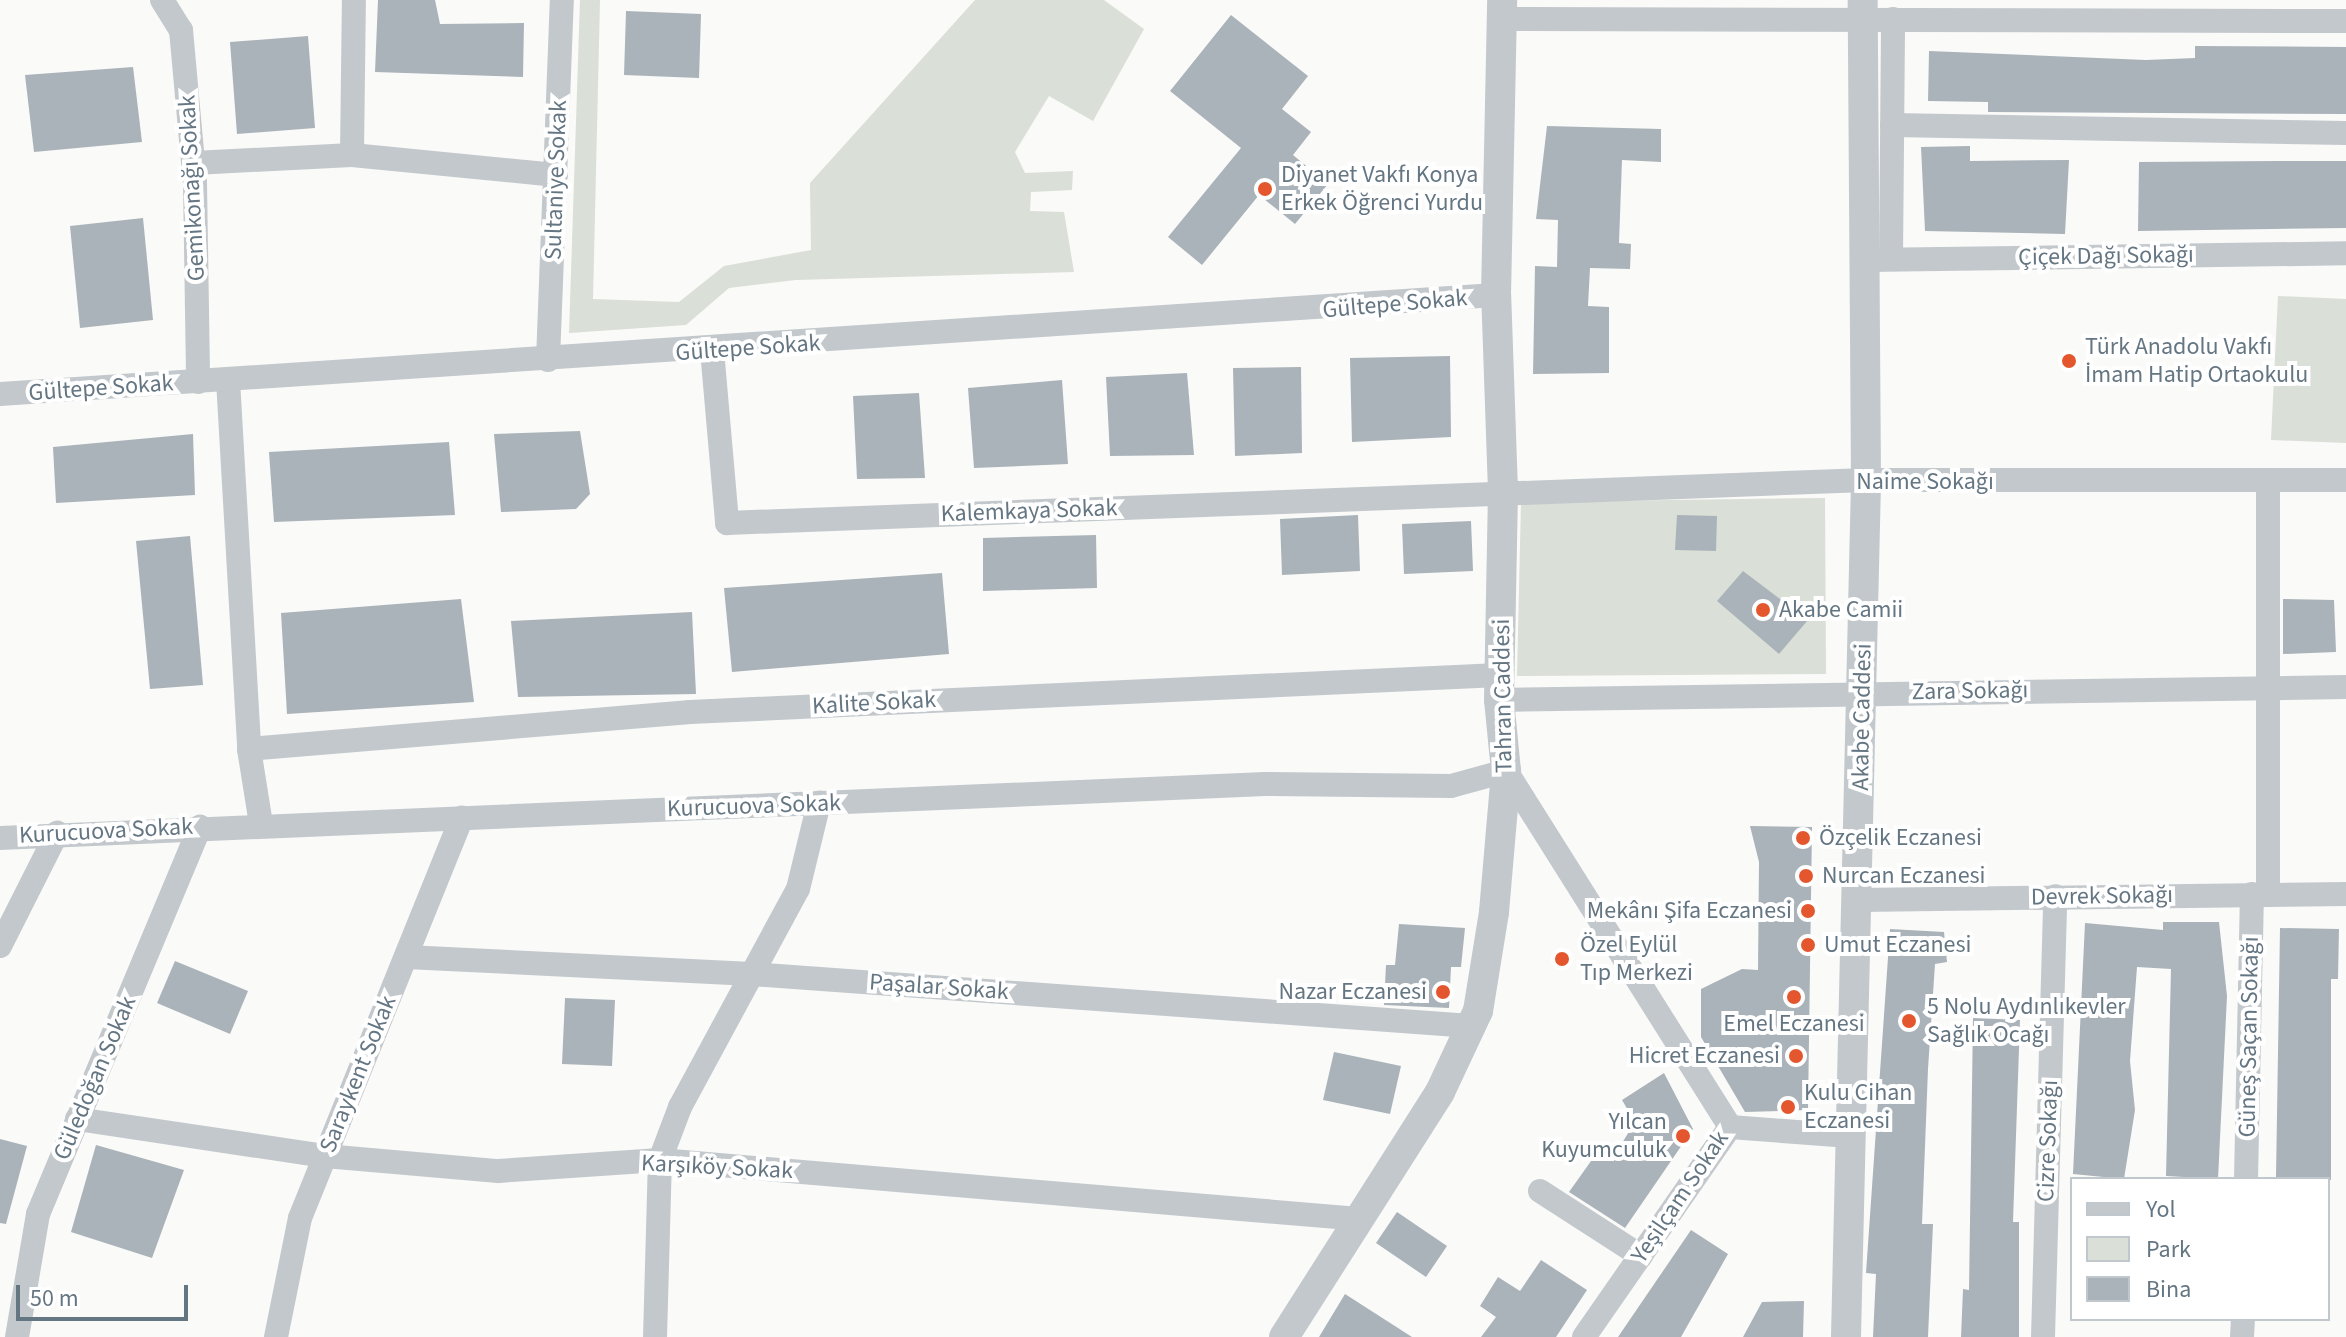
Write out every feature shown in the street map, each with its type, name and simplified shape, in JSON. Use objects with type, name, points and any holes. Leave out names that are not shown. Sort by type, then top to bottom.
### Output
[{"type":"street","name":"Gemikonağı Sokak","points":[[162,0],[181,30],[194,163],[198,382]]},
{"type":"street","points":[[180,0],[181,30]]},
{"type":"street","points":[[352,155],[354,0]]},
{"type":"street","name":"Sultaniye Sokak","points":[[548,360],[562,0]]},
{"type":"street","points":[[1501,10],[1863,9],[1893,19],[2346,21]]},
{"type":"street","name":"Akabe Caddesi","points":[[1846,1337],[1859,900],[1866,480],[1878,260],[1863,9]]},
{"type":"street","name":"Tahran Caddesi","points":[[1284,1337],[1440,1092],[1471,1026],[1494,912],[1506,771],[1499,687],[1503,491],[1496,295],[1501,10]]},
{"type":"street","points":[[1878,260],[1892,125],[1893,19]]},
{"type":"street","points":[[1892,125],[2346,133]]},
{"type":"street","points":[[194,163],[352,155],[556,175]]},
{"type":"street","name":"Çiçek Dağı Sokağı","points":[[1878,260],[2346,253]]},
{"type":"street","name":"Gültepe Sokak","points":[[0,394],[712,350],[1496,295]]},
{"type":"street","name":"Kalemkaya Sokak","points":[[712,350],[727,523],[1503,491]]},
{"type":"street","points":[[228,380],[249,749],[261,824]]},
{"type":"street","name":"Naime Sokağı","points":[[1503,491],[1866,480],[2346,480]]},
{"type":"street","name":"Güneş Saçan Sokağı","points":[[2246,1177],[2260,894],[2268,480]]},
{"type":"street","name":"Kalite Sokak","points":[[249,749],[690,712],[1499,687]]},
{"type":"street","name":"Zara Sokağı","points":[[1499,687],[1862,693],[2346,687]]},
{"type":"street","name":"Kurucuova Sokak","points":[[0,838],[200,826],[1265,784],[1451,786],[1506,771]]},
{"type":"street","name":"Yeşilçam Sokak","points":[[1506,771],[1730,1127],[1584,1337]]},
{"type":"street","points":[[655,1337],[660,1160],[680,1107],[798,889],[819,803]]},
{"type":"street","name":"Saraykent Sokak","points":[[276,1337],[300,1218],[462,818]]},
{"type":"street","name":"Güledoğan Sokak","points":[[17,1337],[38,1214],[200,826]]},
{"type":"street","points":[[0,946],[57,833]]},
{"type":"street","name":"Devrek Sokağı","points":[[1859,900],[2346,894]]},
{"type":"street","name":"Cizre Sokağı","points":[[2043,1337],[2055,896]]},
{"type":"street","name":"Paşalar Sokak","points":[[406,957],[752,974],[1471,1026]]},
{"type":"street","name":"Karşıköy Sokak","points":[[77,1119],[325,1156],[498,1171],[660,1160],[1359,1219]]},
{"type":"street","points":[[1730,1127],[1850,1136]]},
{"type":"street","points":[[1540,1191],[1641,1256]]},
{"type":"green space","points":[[580,0],[600,0],[593,299],[679,302],[724,266],[811,250],[810,183],[975,0],[1104,0],[1144,29],[1093,121],[1049,96],[1015,152],[1025,173],[1073,171],[1072,190],[1031,192],[1030,211],[1064,212],[1074,272],[796,280],[729,288],[686,325],[569,333]]},
{"type":"green space","points":[[2278,296],[2346,299],[2346,443],[2271,440]]},
{"type":"green space","points":[[1825,498],[1826,674],[1517,676],[1521,502]]},
{"type":"building","points":[[378,0],[435,0],[440,24],[524,23],[523,77],[375,72]]},
{"type":"building","points":[[626,11],[701,14],[699,78],[624,75]]},
{"type":"building","points":[[1231,15],[1308,76],[1282,109],[1311,132],[1293,155],[1328,184],[1295,224],[1259,195],[1202,265],[1168,237],[1241,148],[1170,91]]},
{"type":"building","points":[[308,36],[315,128],[237,134],[230,42]]},
{"type":"building","points":[[2195,46],[2346,47],[2346,114],[1988,112],[1988,102],[1928,101],[1929,51],[2146,60],[2195,58]]},
{"type":"building","points":[[133,67],[142,142],[34,152],[25,75]]},
{"type":"building","points":[[1547,126],[1661,129],[1661,162],[1622,160],[1619,243],[1631,244],[1630,269],[1590,268],[1588,306],[1609,307],[1609,373],[1533,374],[1535,266],[1557,267],[1558,220],[1536,219]]},
{"type":"building","points":[[1970,146],[1970,161],[2069,160],[2065,234],[1925,231],[1921,147]]},
{"type":"building","points":[[2346,161],[2346,228],[2138,231],[2139,162]]},
{"type":"building","points":[[143,218],[153,320],[80,328],[70,226]]},
{"type":"building","points":[[1450,356],[1451,437],[1352,442],[1350,358]]},
{"type":"building","points":[[1301,367],[1302,453],[1235,456],[1233,368]]},
{"type":"building","points":[[1187,373],[1194,455],[1110,456],[1106,377]]},
{"type":"building","points":[[1062,380],[1068,464],[974,468],[968,388]]},
{"type":"building","points":[[919,393],[925,478],[857,479],[853,396]]},
{"type":"building","points":[[580,431],[590,494],[576,509],[501,512],[494,434]]},
{"type":"building","points":[[193,434],[195,495],[56,503],[53,447]]},
{"type":"building","points":[[449,442],[455,515],[274,522],[269,452]]},
{"type":"building","points":[[1358,515],[1360,571],[1282,575],[1280,519]]},
{"type":"building","points":[[1677,515],[1717,516],[1716,551],[1675,550]]},
{"type":"building","points":[[1471,521],[1473,571],[1404,574],[1402,524]]},
{"type":"building","points":[[1096,535],[1097,588],[983,591],[983,538]]},
{"type":"building","points":[[190,536],[203,685],[150,689],[136,541]]},
{"type":"building","name":"Akabe Camii","points":[[1743,571],[1808,620],[1779,654],[1717,601]]},
{"type":"building","points":[[942,573],[949,654],[732,672],[724,588]]},
{"type":"building","points":[[461,599],[474,702],[287,714],[281,613]]},
{"type":"building","points":[[2283,599],[2334,600],[2336,652],[2283,654]]},
{"type":"building","points":[[692,612],[696,694],[518,697],[511,621]]},
{"type":"building","points":[[1750,826],[1812,827],[1808,1110],[1745,1112],[1701,1037],[1701,989],[1742,969],[1758,970],[1759,862]]},
{"type":"building","points":[[2163,922],[2219,922],[2227,996],[2218,1177],[2166,1176],[2171,969],[2137,967],[2130,1061],[2135,1110],[2124,1177],[2073,1174],[2085,923],[2163,930]]},
{"type":"building","points":[[1399,924],[1465,928],[1461,967],[1451,967],[1449,1008],[1384,1005],[1386,965],[1395,965]]},
{"type":"building","points":[[2280,928],[2339,929],[2338,979],[2331,979],[2331,1180],[2330,1177],[2276,1177]]},
{"type":"building","points":[[1890,929],[1944,932],[1947,962],[1935,964],[1928,1069],[1922,1224],[1933,1224],[1928,1337],[1873,1337],[1876,1274],[1866,1273]]},
{"type":"building","points":[[175,961],[248,991],[230,1034],[157,1003]]},
{"type":"building","points":[[565,998],[615,1000],[612,1066],[562,1064]]},
{"type":"building","points":[[1973,1018],[2020,1020],[2013,1222],[2019,1222],[2019,1337],[1961,1337],[1963,1289],[1969,1290]]},
{"type":"building","points":[[1334,1052],[1401,1066],[1390,1114],[1323,1100]]},
{"type":"building","points":[[1664,1073],[1693,1129],[1625,1228],[1569,1192],[1601,1147],[1614,1156],[1635,1122],[1622,1100]]},
{"type":"building","points":[[0,1139],[27,1146],[6,1224],[0,1223]]},
{"type":"building","points":[[96,1145],[184,1170],[152,1258],[71,1232]]},
{"type":"building","points":[[1397,1212],[1447,1246],[1426,1277],[1376,1243]]},
{"type":"building","points":[[1691,1230],[1728,1254],[1681,1337],[1618,1337]]},
{"type":"building","points":[[1541,1260],[1587,1290],[1556,1337],[1481,1337],[1496,1317],[1480,1306],[1498,1277],[1520,1291]]},
{"type":"building","points":[[1345,1294],[1412,1337],[1319,1337]]},
{"type":"building","points":[[1804,1301],[1803,1337],[1743,1337],[1762,1302]]},
{"type":"place","name":"Diyanet Vakfı Konya Erkek Öğrenci Yurdu","points":[[1265,189]]},
{"type":"place","name":"Türk Anadolu Vakfı İmam Hatip Ortaokulu","points":[[2069,361]]},
{"type":"place","name":"Akabe Camii","points":[[1763,610]]},
{"type":"place","name":"Özçelik Eczanesi","points":[[1803,838]]},
{"type":"place","name":"Nurcan Eczanesi","points":[[1806,876]]},
{"type":"place","name":"Mekânı Şifa Eczanesi","points":[[1808,911]]},
{"type":"place","name":"Umut Eczanesi","points":[[1808,945]]},
{"type":"place","name":"Özel Eylül Tıp Merkezi","points":[[1562,959]]},
{"type":"place","name":"Nazar Eczanesi","points":[[1443,992]]},
{"type":"place","name":"Emel Eczanesi","points":[[1794,997]]},
{"type":"place","name":"5 Nolu Aydınlıkevler Sağlık Ocağı","points":[[1909,1021]]},
{"type":"place","name":"Hicret Eczanesi","points":[[1796,1056]]},
{"type":"place","name":"Kulu Cihan Eczanesi","points":[[1788,1107]]},
{"type":"place","name":"Yılcan Kuyumculuk","points":[[1683,1136]]}]
